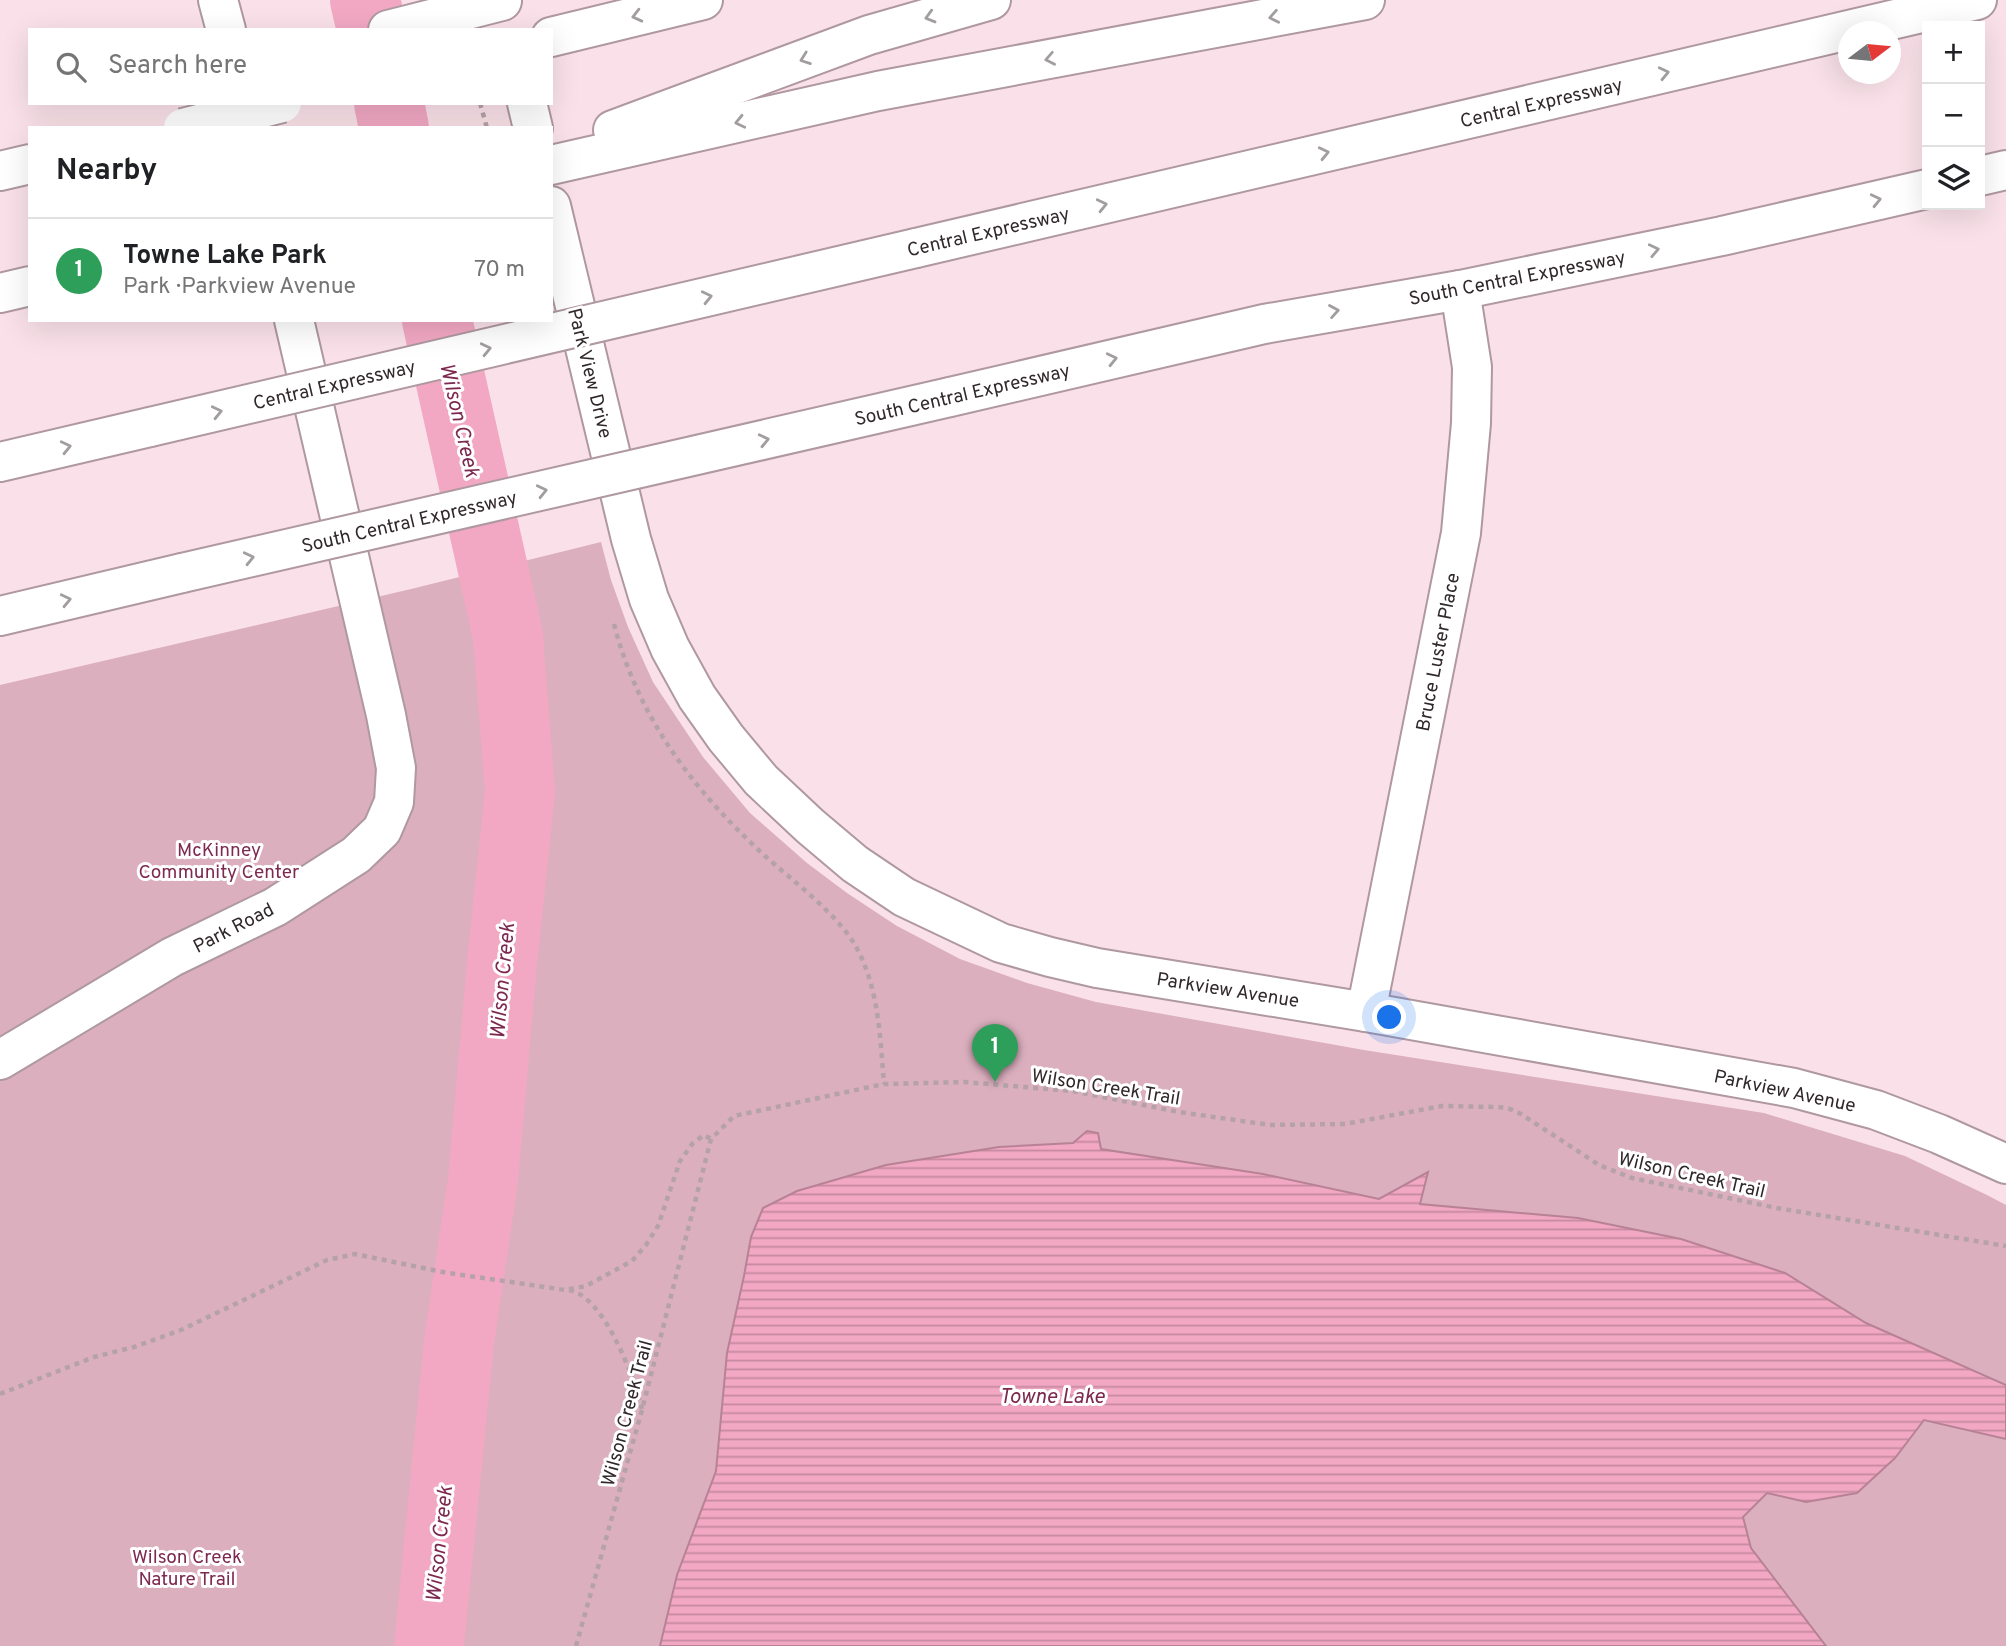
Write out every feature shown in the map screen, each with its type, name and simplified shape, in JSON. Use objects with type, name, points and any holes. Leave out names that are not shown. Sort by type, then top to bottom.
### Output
[{"type":"main road","points":[[218,0],[225,28]]},
{"type":"main road","points":[[553,37],[703,0]]},
{"type":"main road","points":[[553,152],[869,35],[991,0]]},
{"type":"main road","points":[[553,165],[878,91],[1365,0]]},
{"type":"main road","name":"Central Expressway","points":[[0,462],[1977,0]]},
{"type":"main road","points":[[396,28],[442,17],[504,10]]},
{"type":"main road","points":[[244,105],[250,126]]},
{"type":"main road","points":[[191,126],[274,105]]},
{"type":"main road","points":[[527,105],[533,126]]},
{"type":"main road","points":[[0,171],[28,164]]},
{"type":"main road","points":[[1985,175],[2006,170]]},
{"type":"main road","name":"South Central Expressway","points":[[0,616],[1265,324],[1460,290],[1722,236],[1922,190]]},
{"type":"main road","name":"Park View Drive","points":[[553,214],[631,539]]},
{"type":"main road","points":[[0,293],[28,286]]},
{"type":"main road","name":"Bruce Luster Place","points":[[1366,1012],[1461,533],[1470,436],[1472,367],[1460,290]]},
{"type":"main road","name":"Park Road","points":[[0,1060],[172,957],[275,907],[356,855],[382,830],[394,802],[396,768],[383,703],[294,322]]},
{"type":"main road","name":"Parkview Avenue","points":[[631,539],[649,599],[670,648],[697,696],[726,738],[761,780],[855,864],[904,897],[1001,943],[1097,968],[1366,1012],[1794,1088],[1875,1110],[1939,1134],[2006,1164]]},
{"type":"path","points":[[480,105],[486,126]]},
{"type":"path","points":[[758,850],[837,922],[854,944],[874,994],[884,1084]]},
{"type":"path","name":"Wilson Creek Trail","points":[[576,1646],[642,1410],[711,1139],[734,1116],[884,1084],[964,1082],[1072,1091],[1179,1112],[1270,1125],[1345,1124],[1442,1106],[1499,1107],[1521,1114],[1599,1165],[1632,1178],[1777,1208],[2006,1246]]},
{"type":"path","points":[[565,1290],[586,1286],[632,1261],[658,1226],[680,1161],[693,1143],[704,1135],[711,1139]]},
{"type":"path","points":[[0,1394],[94,1357],[134,1347],[181,1330],[327,1260],[355,1254],[448,1273],[578,1292],[591,1302],[627,1361],[642,1410]]},
{"type":"green space","points":[[601,542],[628,627],[653,682],[703,757],[750,813],[807,863],[847,893],[897,926],[960,959],[1027,983],[1096,1002],[1364,1050],[1764,1113],[1905,1156],[2006,1205],[2006,1646],[0,1646],[0,685]]},
{"type":"water","name":"Towne Lake","points":[[1087,1131],[1098,1133],[1101,1149],[1263,1174],[1379,1199],[1428,1172],[1420,1204],[1578,1218],[1681,1239],[1785,1273],[1866,1323],[2006,1385],[2006,1439],[1924,1420],[1895,1458],[1857,1493],[1806,1502],[1767,1493],[1743,1517],[1751,1548],[1826,1646],[660,1646],[677,1575],[716,1471],[727,1353],[751,1237],[763,1208],[797,1191],[886,1165],[999,1147],[1073,1143]]},
{"type":"waterway","name":"Wilson Creek","points":[[365,0],[372,28]]},
{"type":"waterway","name":"Wilson Creek","points":[[389,105],[394,126]]},
{"type":"waterway","name":"Wilson Creek","points":[[429,1646],[459,1342],[483,1180],[520,792],[508,636],[437,322]]},
{"type":"place","name":"Towne Lake Park","points":[[995,1082]]},
{"type":"park label","name":"McKinney Community Center","points":[[219,860]]},
{"type":"park label","name":"Wilson Creek Nature Trail","points":[[187,1567]]}]
